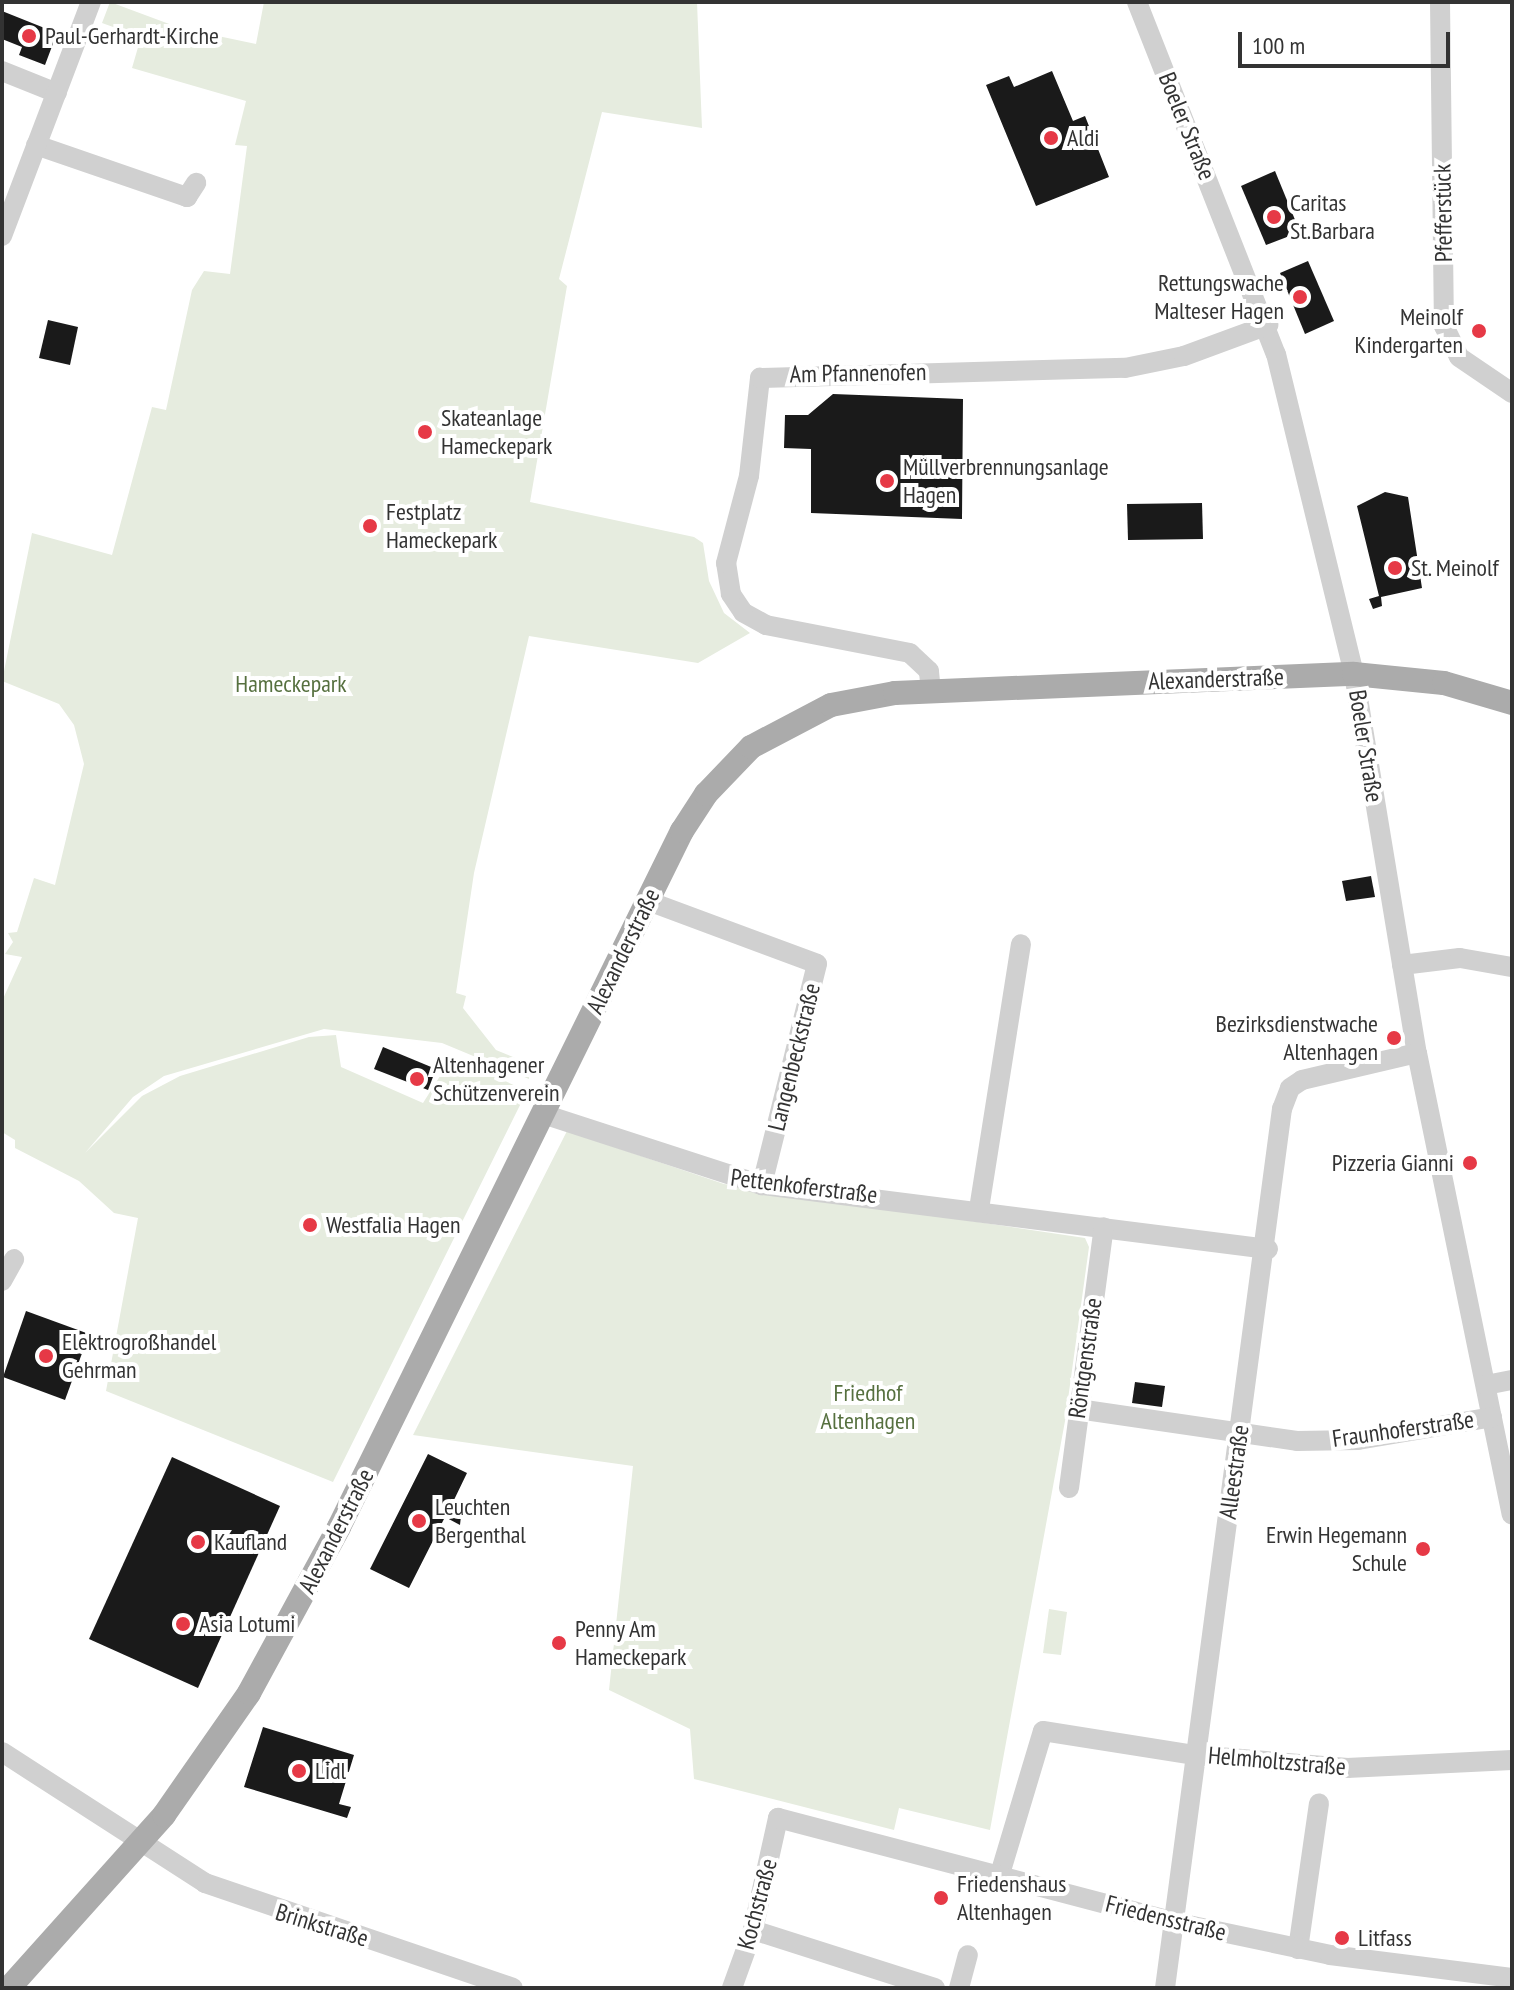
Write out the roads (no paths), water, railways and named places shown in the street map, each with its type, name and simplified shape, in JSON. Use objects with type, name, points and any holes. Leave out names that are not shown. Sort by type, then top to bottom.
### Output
[{"type":"main road","name":"Alexanderstraße","points":[[9,1988],[113,1875],[231,1724],[299,1606],[694,811],[751,747],[831,705],[931,691],[1354,674],[1433,681],[1512,703]]},
{"type":"street","points":[[2,236],[91,2]]},
{"type":"street","name":"Boeler Straße","points":[[1137,2],[1268,325],[1354,674],[1417,1053],[1512,1514]]},
{"type":"street","name":"Pfefferstück","points":[[1440,2],[1444,326],[1459,357],[1512,393]]},
{"type":"street","points":[[2,71],[57,93]]},
{"type":"street","points":[[36,145],[187,197],[196,183]]},
{"type":"street","name":"Am Pfannenofen","points":[[931,691],[929,671],[910,653],[766,625],[743,612],[731,594],[726,563],[749,476],[760,378],[1125,368],[1184,356],[1268,325]]},
{"type":"street","name":"Langenbeckstraße","points":[[648,901],[817,964],[762,1185]]},
{"type":"street","points":[[979,1209],[1021,944]]},
{"type":"street","points":[[1402,965],[1460,958],[1512,967]]},
{"type":"street","name":"Alleestraße","points":[[1165,1988],[1239,1435],[1268,1249],[1282,1109],[1290,1088],[1311,1077],[1417,1053]]},
{"type":"street","name":"Pettenkoferstraße","points":[[543,1114],[762,1185],[979,1209],[1268,1249]]},
{"type":"street","name":"Röntgenstraße","points":[[1069,1488],[1104,1227]]},
{"type":"street","points":[[2,1281],[14,1259]]},
{"type":"street","points":[[1486,1385],[1512,1380]]},
{"type":"street","name":"Fraunhoferstraße","points":[[1078,1409],[1239,1435],[1358,1440],[1492,1417]]},
{"type":"street","name":"Helmholtzstraße","points":[[1000,1874],[1043,1731],[1195,1755],[1347,1768],[1512,1760]]},
{"type":"street","name":"Brinkstraße","points":[[2,1752],[138,1844],[264,1907],[513,1988]]},
{"type":"street","points":[[1298,1949],[1319,1804]]},
{"type":"street","name":"Friedensstraße","points":[[778,1818],[1174,1922],[1298,1949],[1512,1979]]},
{"type":"street","name":"Kochstraße","points":[[732,1988],[753,1930],[778,1818]]},
{"type":"street","points":[[753,1930],[935,1988]]},
{"type":"street","points":[[959,1988],[968,1955]]},
{"type":"street","points":[[1511,1988],[1512,1979]]},
{"type":"place","name":"Paul-Gerhardt-Kirche","points":[[29,36]]},
{"type":"place","name":"Aldi","points":[[1051,138]]},
{"type":"place","name":"Caritas St.Barbara","points":[[1274,217]]},
{"type":"place","name":"Rettungswache Malteser Hagen","points":[[1300,297]]},
{"type":"place","name":"Meinolf Kindergarten","points":[[1479,331]]},
{"type":"place","name":"Skateanlage Hameckepark","points":[[425,432]]},
{"type":"place","name":"Müllverbrennungsanlage Hagen","points":[[887,481]]},
{"type":"place","name":"Festplatz Hameckepark","points":[[370,526]]},
{"type":"place","name":"St. Meinolf","points":[[1395,568]]},
{"type":"place","name":"Bezirksdienstwache Altenhagen","points":[[1394,1038]]},
{"type":"place","name":"Altenhagener Schützenverein","points":[[417,1079]]},
{"type":"place","name":"Pizzeria Gianni","points":[[1470,1163]]},
{"type":"place","name":"Westfalia Hagen","points":[[310,1225]]},
{"type":"place","name":"Elektrogroßhandel Gehrman","points":[[46,1356]]},
{"type":"place","name":"Leuchten Bergenthal","points":[[419,1521]]},
{"type":"place","name":"Kaufland","points":[[198,1542]]},
{"type":"place","name":"Erwin Hegemann Schule","points":[[1423,1549]]},
{"type":"place","name":"Asia Lotumi","points":[[183,1624]]},
{"type":"place","name":"Penny Am Hameckepark","points":[[559,1643]]},
{"type":"place","name":"Lidl","points":[[299,1771]]},
{"type":"place","name":"Friedenshaus Altenhagen","points":[[941,1898]]},
{"type":"place","name":"Litfass","points":[[1342,1938]]},
{"type":"park label","name":"Hameckepark","points":[[291,684]]},
{"type":"park label","name":"Friedhof Altenhagen","points":[[868,1407]]}]
